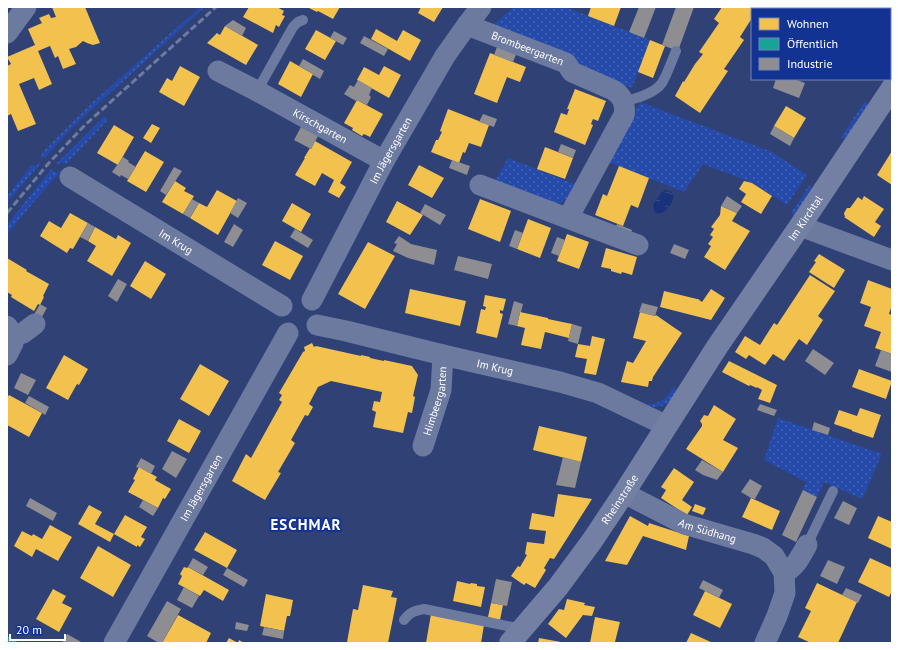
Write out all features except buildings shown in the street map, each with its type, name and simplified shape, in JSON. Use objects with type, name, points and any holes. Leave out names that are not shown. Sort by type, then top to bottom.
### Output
[{"type":"street","points":[[7,33],[26,7]]},
{"type":"street","name":"Im Jägersgarten","points":[[312,300],[384,162],[445,56],[480,7]]},
{"type":"street","name":"Brombeergarten","points":[[467,25],[566,63],[572,72],[618,93],[623,102]]},
{"type":"street","name":"Kirschgarten","points":[[218,70],[257,90],[384,162]]},
{"type":"street","name":"Im Kirchtal","points":[[717,348],[892,88]]},
{"type":"street","points":[[568,218],[624,115],[625,110],[623,102]]},
{"type":"street","name":"Im Krug","points":[[70,177],[282,306]]},
{"type":"street","points":[[480,185],[638,245]]},
{"type":"street","points":[[800,226],[892,260]]},
{"type":"street","points":[[296,296],[307,297],[312,300],[317,306],[319,312],[317,325],[308,334],[295,335],[288,333],[279,320],[279,311],[282,306],[289,298],[296,296]]},
{"type":"street","points":[[10,339],[23,333],[35,324]]},
{"type":"street","name":"Im Krug","points":[[317,325],[560,382],[598,393],[667,426]]},
{"type":"street","name":"Im Jägersgarten","points":[[114,643],[288,333]]},
{"type":"street","name":"Rheinstraße","points":[[516,636],[558,587],[592,541],[717,348]]},
{"type":"street","name":"Himbeergarten","points":[[423,446],[441,390],[443,355]]},
{"type":"street","name":"Am Südhang","points":[[624,493],[684,524],[753,544],[763,548],[774,556],[784,573],[785,593],[765,643]]},
{"type":"street","points":[[784,573],[796,564],[807,545]]},
{"type":"lane","points":[[257,90],[293,27],[298,22],[303,20]]},
{"type":"lane","points":[[623,102],[649,94],[661,84],[676,51]]},
{"type":"lane","points":[[807,545],[833,491]]},
{"type":"lane","points":[[404,620],[415,610],[424,609],[516,636]]},
{"type":"shaded area","points":[[200,7],[205,7],[71,129],[45,158],[40,157],[44,151],[94,101]]},
{"type":"shaded area","points":[[514,7],[565,7],[650,40],[632,88],[577,66],[490,27]]},
{"type":"shaded area","points":[[865,101],[868,104],[845,139],[841,137]]},
{"type":"shaded area","points":[[640,102],[772,152],[807,175],[787,205],[753,183],[703,164],[684,192],[606,161]]},
{"type":"shaded area","points":[[105,116],[108,120],[66,164],[56,164]]},
{"type":"shaded area","points":[[508,158],[577,185],[569,199],[549,207],[493,185]]},
{"type":"shaded area","points":[[39,162],[41,163],[7,203],[7,197],[32,164],[36,166]]},
{"type":"shaded area","points":[[51,169],[57,173],[63,169],[7,235],[7,225]]},
{"type":"shaded area","points":[[809,185],[812,188],[794,216],[791,213]]},
{"type":"shaded area","points":[[674,386],[677,390],[668,403],[653,407],[647,406],[648,404],[657,403],[664,399]]},
{"type":"shaded area","points":[[778,418],[882,454],[862,499],[824,482],[817,497],[803,490],[806,482],[764,460]]},
{"type":"water","points":[[665,190],[670,191],[673,194],[672,202],[666,210],[658,214],[654,211],[653,205],[661,193]]},
{"type":"railway","points":[[7,213],[48,164],[85,125],[216,7]]},
{"type":"district","name":"ESCHMAR","points":[[306,525]]}]
